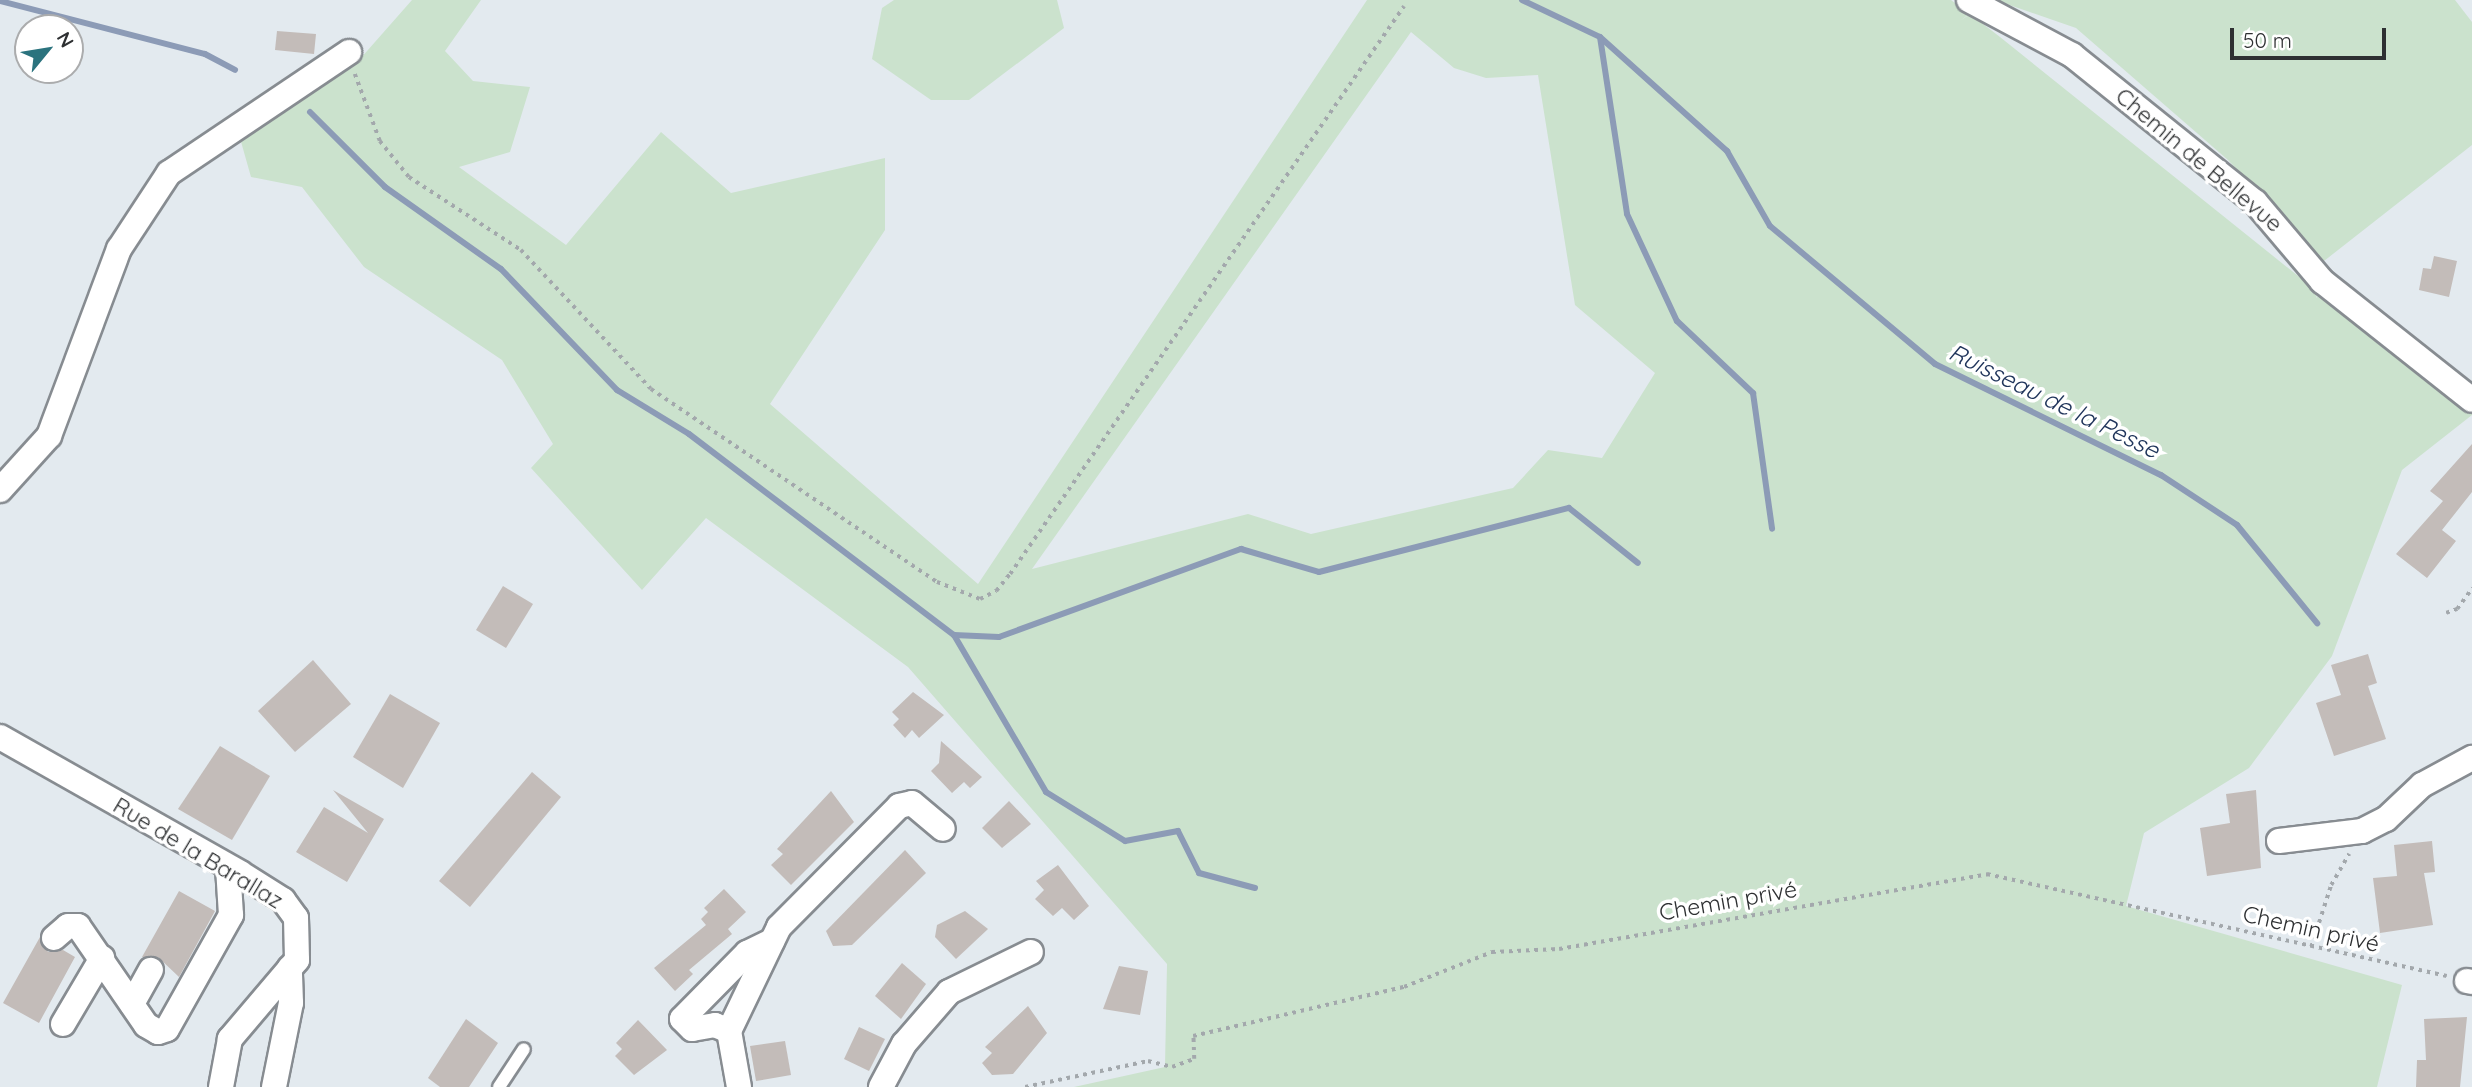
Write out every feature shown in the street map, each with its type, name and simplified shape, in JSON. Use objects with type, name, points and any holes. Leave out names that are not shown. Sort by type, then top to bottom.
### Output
[{"type":"street","name":"Chemin de Bellevue","points":[[1969,0],[2072,55],[2255,202],[2322,281],[2469,395]]},
{"type":"street","points":[[0,491],[49,436],[119,249],[169,173],[236,124],[349,51]]},
{"type":"street","name":"Rue de la Barallaz","points":[[0,737],[283,900],[296,918],[300,949],[290,968],[230,1039],[221,1087]]},
{"type":"street","points":[[2279,841],[2362,831],[2386,819],[2422,785],[2472,758]]},
{"type":"street","points":[[739,1087],[729,1031],[772,941],[826,877],[899,806],[912,803],[943,828]]},
{"type":"street","points":[[54,938],[68,926],[78,926],[132,1004],[158,1032],[177,1018],[231,915],[228,867]]},
{"type":"street","points":[[729,1031],[715,1025],[692,1029],[682,1019],[747,953],[772,941]]},
{"type":"street","points":[[881,1087],[904,1044],[949,992],[1031,952]]},
{"type":"street","points":[[63,1024],[102,958]]},
{"type":"street","points":[[274,1087],[291,1003],[290,968]]},
{"type":"street","points":[[132,1004],[151,970]]},
{"type":"lane","points":[[499,1087],[524,1049]]},
{"type":"path","points":[[349,51],[380,141],[409,177],[521,250],[651,389],[937,582],[980,599],[996,591],[1010,574],[1404,6]]},
{"type":"path","points":[[2446,614],[2457,609],[2472,588]]},
{"type":"path","points":[[2311,948],[2331,885],[2362,831]]},
{"type":"path","name":"Chemin privé","points":[[1025,1087],[1148,1061],[1172,1067],[1194,1059],[1193,1036],[1404,987],[1492,952],[1559,949],[1987,874],[2469,981]]},
{"type":"green space","points":[[412,0],[481,0],[445,51],[473,81],[530,87],[510,152],[459,167],[566,245],[661,132],[731,193],[885,158],[885,230],[770,404],[978,584],[1367,0],[1951,0],[1969,14],[1960,21],[1970,14],[2000,37],[2318,292],[2316,298],[2321,293],[2333,307],[2340,298],[2472,400],[2472,415],[2402,470],[2332,656],[2249,768],[2144,833],[2126,906],[2402,985],[2377,1087],[1074,1087],[1165,1067],[1167,964],[908,667],[706,518],[642,590],[531,468],[553,444],[502,360],[364,267],[302,187],[251,177],[236,124],[360,59]],"holes":[[[1411,32],[1454,68],[1486,78],[1538,75],[1575,305],[1655,373],[1602,458],[1548,450],[1513,488],[1311,534],[1248,514],[1032,569]]]},
{"type":"green space","points":[[894,0],[1057,0],[1064,28],[969,100],[931,100],[872,59],[882,8]]},
{"type":"green space","points":[[1995,0],[2455,0],[2472,22],[2472,145],[2324,261],[2228,160],[2076,28]]},
{"type":"building","points":[[277,31],[316,34],[314,54],[275,50]]},
{"type":"building","points":[[2434,256],[2457,261],[2449,297],[2419,290],[2423,268],[2431,269]]},
{"type":"building","points":[[2472,444],[2472,492],[2442,530],[2456,541],[2427,578],[2396,554],[2443,501],[2430,491]]},
{"type":"building","points":[[503,586],[533,604],[506,648],[476,630]]},
{"type":"building","points":[[2368,654],[2377,683],[2368,686],[2386,739],[2334,756],[2316,703],[2341,695],[2331,665]]},
{"type":"building","points":[[313,660],[351,704],[295,752],[258,711]]},
{"type":"building","points":[[913,692],[944,715],[919,738],[912,730],[905,738],[893,725],[899,719],[892,712]]},
{"type":"building","points":[[390,694],[440,723],[403,788],[353,757]]},
{"type":"building","points":[[941,741],[982,777],[970,788],[964,782],[952,793],[931,771],[939,763]]},
{"type":"building","points":[[220,746],[270,776],[232,840],[178,809]]},
{"type":"building","points":[[532,772],[561,797],[470,907],[439,881]]},
{"type":"building","points":[[333,790],[384,819],[347,882],[296,852],[324,807],[368,833]]},
{"type":"building","points":[[2256,790],[2261,868],[2207,876],[2200,828],[2230,823],[2226,794]]},
{"type":"building","points":[[831,791],[854,822],[791,885],[771,865],[783,854],[777,849]]},
{"type":"building","points":[[1009,801],[1031,824],[1002,848],[982,828]]},
{"type":"building","points":[[2432,841],[2435,872],[2424,873],[2433,925],[2380,933],[2373,878],[2397,876],[2394,845]]},
{"type":"building","points":[[905,850],[926,873],[852,945],[833,946],[826,931]]},
{"type":"building","points":[[1058,865],[1089,906],[1074,920],[1062,908],[1053,916],[1035,899],[1044,890],[1036,881]]},
{"type":"building","points":[[724,889],[746,912],[728,929],[732,934],[689,970],[693,974],[675,991],[654,968],[706,925],[701,919],[708,912],[704,908]]},
{"type":"building","points":[[179,891],[215,911],[179,977],[158,957],[142,957]]},
{"type":"building","points":[[965,911],[988,929],[956,959],[935,937],[937,925]]},
{"type":"building","points":[[40,937],[48,952],[63,950],[75,957],[39,1023],[3,1003]]},
{"type":"building","points":[[902,963],[926,984],[901,1019],[875,996]]},
{"type":"building","points":[[1119,966],[1148,971],[1140,1015],[1103,1009]]},
{"type":"building","points":[[1028,1006],[1047,1033],[1013,1074],[992,1075],[982,1063],[992,1053],[985,1047]]},
{"type":"building","points":[[2467,1017],[2460,1087],[2416,1087],[2417,1060],[2426,1060],[2424,1019]]},
{"type":"building","points":[[466,1019],[498,1043],[469,1087],[440,1087],[428,1078]]},
{"type":"building","points":[[638,1020],[667,1050],[634,1075],[615,1056],[622,1049],[616,1043]]},
{"type":"building","points":[[859,1027],[885,1039],[869,1071],[844,1059]]},
{"type":"building","points":[[785,1041],[791,1075],[756,1081],[750,1046]]},
{"type":"waterway","name":"Ruisseau de la Pesse","points":[[1522,0],[1600,37],[1727,151],[1770,226],[1935,364],[2161,475],[2237,525],[2317,623]]},
{"type":"waterway","points":[[0,1],[205,54],[235,70]]},
{"type":"waterway","points":[[1600,37],[1627,214],[1677,321],[1753,393],[1772,529]]},
{"type":"waterway","points":[[310,112],[385,187],[501,269],[617,390],[689,434],[954,635],[999,637],[1241,549],[1319,572],[1569,508],[1638,563]]},
{"type":"waterway","points":[[954,635],[1046,792],[1125,841],[1178,831],[1199,873],[1255,888]]}]
